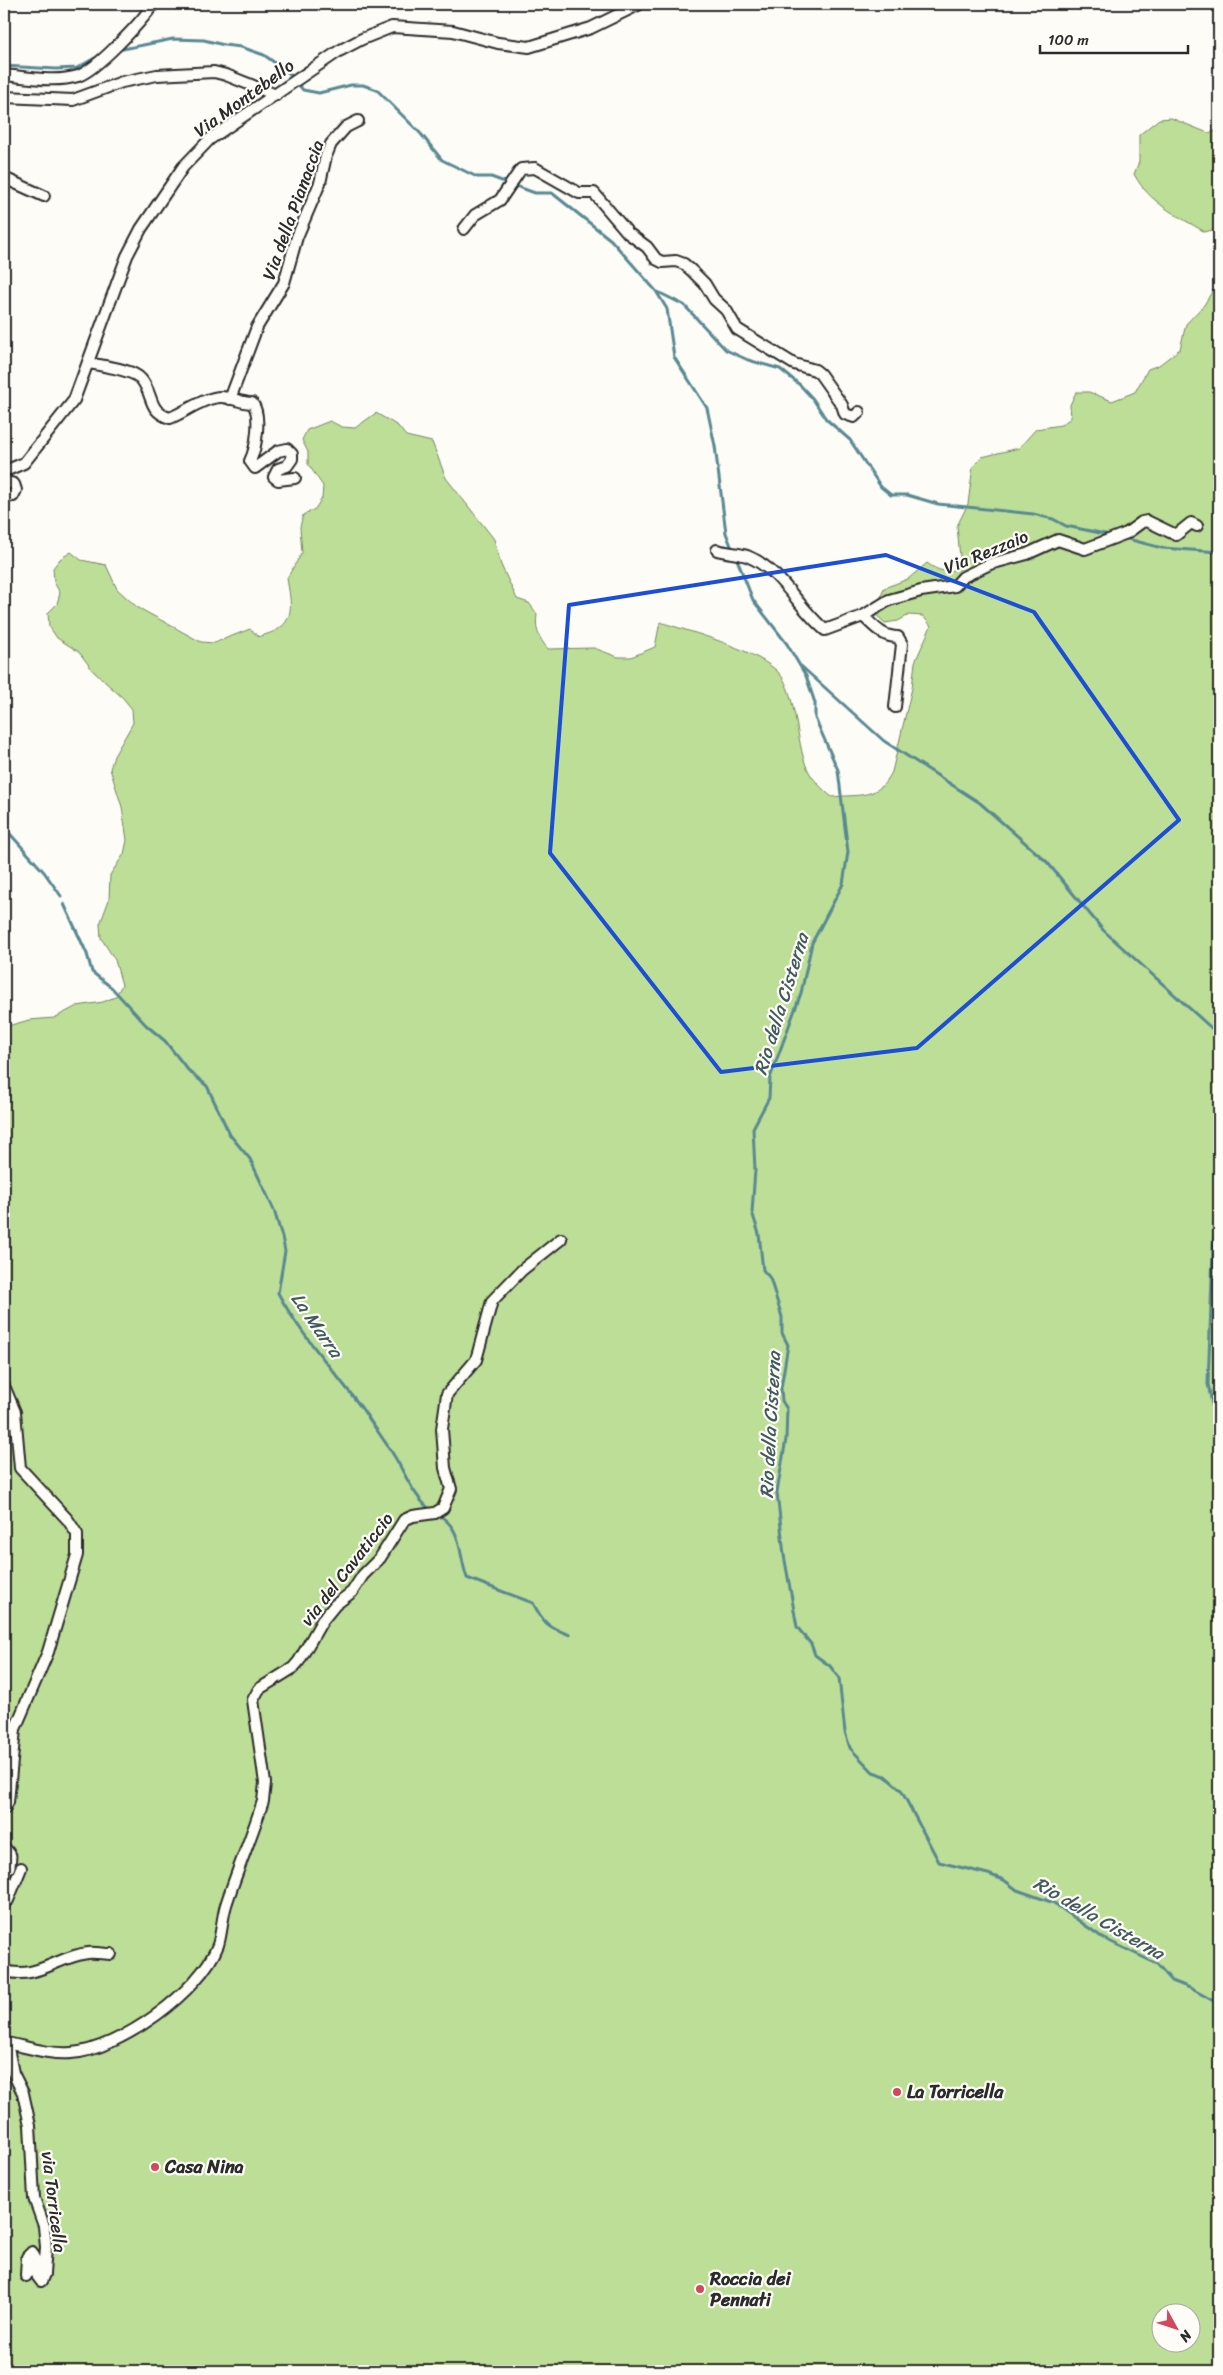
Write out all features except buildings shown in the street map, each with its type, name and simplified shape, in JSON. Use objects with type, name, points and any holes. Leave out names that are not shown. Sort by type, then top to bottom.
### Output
[{"type":"street","points":[[4,75],[54,79],[78,76],[95,64],[123,39],[153,4]]},
{"type":"street","name":"Via Montebello","points":[[4,468],[10,469],[24,463],[74,400],[127,256],[141,229],[183,167],[210,139],[276,95],[302,75],[354,43],[392,27],[453,31],[498,43],[529,47],[591,28],[640,4]]},
{"type":"street","points":[[4,97],[73,100],[131,80],[157,75],[214,72],[226,74],[276,95]]},
{"type":"street","name":"Via della Pianaccia","points":[[230,399],[257,327],[284,283],[297,237],[320,183],[326,156],[331,144],[346,127],[358,121]]},
{"type":"street","points":[[464,229],[475,215],[494,205],[522,169],[535,168],[579,193],[594,193],[628,233],[647,247],[656,258],[662,262],[676,261],[684,264],[692,271],[705,284],[714,299],[726,310],[737,328],[794,364],[815,370],[820,374],[842,405],[845,414],[854,417],[859,412]]},
{"type":"street","points":[[4,178],[44,196]]},
{"type":"street","points":[[89,363],[133,373],[141,379],[154,408],[162,416],[170,418],[206,401],[220,397],[242,403],[252,403],[255,406],[257,442],[250,462],[255,468],[278,451],[287,450],[292,454],[292,459],[287,466],[278,469],[274,477],[278,480],[295,478]]},
{"type":"street","points":[[4,481],[14,484],[16,490],[13,496],[4,497]]},
{"type":"street","name":"Via Rezzaio","points":[[863,616],[889,600],[921,591],[955,586],[963,577],[990,564],[1027,554],[1058,540],[1085,550],[1127,533],[1142,522],[1153,522],[1176,535],[1191,523],[1197,526]]},
{"type":"street","points":[[722,552],[746,556],[772,571],[815,622],[825,630],[863,616],[888,637],[898,637],[902,644],[895,707]]},
{"type":"street","name":"via del Cavaticcio","points":[[6,2042],[69,2054],[83,2052],[126,2035],[167,2008],[199,1979],[218,1946],[225,1907],[263,1801],[265,1783],[253,1700],[259,1688],[292,1668],[299,1661],[322,1621],[336,1605],[352,1592],[363,1575],[380,1558],[404,1520],[413,1516],[435,1513],[443,1508],[451,1489],[445,1468],[442,1429],[446,1394],[476,1360],[492,1301],[522,1270],[561,1239]]},
{"type":"street","points":[[4,1386],[15,1412],[20,1468],[68,1520],[77,1534],[78,1544],[77,1555],[48,1652],[15,1729],[8,1802],[4,1810]]},
{"type":"street","points":[[4,1851],[8,1856],[7,1866],[4,1868]]},
{"type":"street","points":[[4,1900],[8,1900],[21,1868]]},
{"type":"street","points":[[4,1971],[19,1974],[41,1970],[87,1952],[111,1954]]},
{"type":"street","name":"via Torricella","points":[[6,2042],[13,2073],[23,2093],[30,2125],[34,2198],[44,2226],[46,2247],[44,2274],[41,2281],[35,2273],[36,2260],[32,2252],[26,2258],[26,2276]]},
{"type":"highlighted area","points":[[886,555],[1034,612],[1179,820],[917,1048],[721,1072],[550,853],[569,605]]},
{"type":"green space","points":[[1171,118],[1208,133],[1219,130],[1219,228],[1205,232],[1165,208],[1148,193],[1134,174],[1139,162],[1139,135],[1159,119]]},
{"type":"green space","points":[[1219,280],[1219,2371],[4,2371],[4,1027],[29,1020],[54,1018],[77,1006],[103,1002],[115,997],[122,985],[115,960],[101,938],[100,924],[109,900],[110,875],[124,854],[127,840],[122,807],[110,769],[114,756],[133,723],[132,709],[123,698],[94,672],[79,652],[57,638],[49,626],[48,613],[57,604],[60,593],[54,582],[53,568],[60,559],[71,552],[81,560],[106,565],[117,589],[137,607],[201,642],[214,643],[250,629],[259,637],[274,632],[289,617],[290,597],[287,578],[302,553],[300,527],[303,515],[315,509],[322,498],[323,486],[308,464],[308,452],[302,440],[307,430],[330,421],[342,427],[355,428],[376,413],[398,426],[406,436],[432,442],[446,478],[494,539],[501,565],[517,599],[529,603],[537,614],[536,624],[538,633],[548,649],[594,648],[618,657],[631,657],[655,647],[660,622],[751,654],[776,670],[783,678],[792,701],[803,757],[814,780],[832,797],[867,794],[881,787],[892,772],[912,688],[915,662],[931,626],[923,616],[909,615],[898,621],[885,623],[875,614],[884,588],[908,579],[927,563],[943,571],[961,568],[957,526],[968,504],[973,466],[982,457],[1019,448],[1036,429],[1061,425],[1071,418],[1070,405],[1076,392],[1089,392],[1112,401],[1135,392],[1148,369],[1159,365],[1180,349],[1186,324],[1204,305]]},
{"type":"waterway","name":"Rio della Cisterna","points":[[118,50],[173,39],[204,40],[241,47],[264,55],[289,73],[303,90],[319,93],[351,85],[363,85],[377,90],[421,134],[442,160],[477,177],[491,177],[535,193],[552,193],[611,240],[656,291],[667,309],[674,357],[707,408],[715,446],[726,533],[733,551]]},
{"type":"waterway","points":[[4,66],[56,69],[77,68],[100,55]]},
{"type":"waterway","points":[[658,292],[684,305],[726,350],[748,360],[780,369],[800,385],[813,399],[826,419],[850,440],[881,487],[891,495],[907,495],[938,504],[1033,514],[1053,519],[1066,526],[1110,535]]},
{"type":"waterway","points":[[1124,538],[1162,548],[1219,552]]},
{"type":"waterway","name":"Rio della Cisterna","points":[[736,557],[753,600],[787,644],[806,676],[815,703],[815,718],[838,770],[848,852],[843,884],[812,943],[801,993],[770,1078],[769,1098],[753,1128],[755,1170],[752,1212],[759,1234],[763,1270],[770,1278],[782,1317],[782,1333],[788,1345],[781,1388],[782,1401],[787,1409],[786,1439],[777,1492],[784,1555],[797,1627],[811,1644],[815,1655],[830,1666],[839,1678],[845,1732],[850,1748],[873,1772],[885,1776],[901,1790],[939,1862],[988,1874],[1004,1880],[1017,1890],[1054,1903],[1103,1938],[1157,1964],[1172,1981],[1190,1988],[1219,2004]]},
{"type":"waterway","points":[[801,666],[884,741],[980,803],[1047,862],[1103,930],[1219,1035]]},
{"type":"waterway","points":[[4,827],[44,872],[61,896]]},
{"type":"waterway","name":"La Marra","points":[[64,904],[87,954],[92,972],[112,988],[146,1025],[165,1041],[188,1070],[207,1086],[230,1135],[250,1159],[274,1210],[285,1251],[278,1293],[297,1324],[363,1410],[393,1454],[415,1492],[432,1511]]},
{"type":"waterway","points":[[1219,1173],[1214,1225],[1208,1384],[1219,1438]]},
{"type":"waterway","name":"La Marra","points":[[437,1514],[451,1526],[456,1534],[467,1578],[533,1603],[547,1624],[556,1630],[570,1635]]},
{"type":"place","name":"La Torricella","points":[[897,2092]]},
{"type":"place","name":"Casa Nina","points":[[155,2167]]},
{"type":"place","name":"Roccia dei Pennati","points":[[700,2289]]}]
